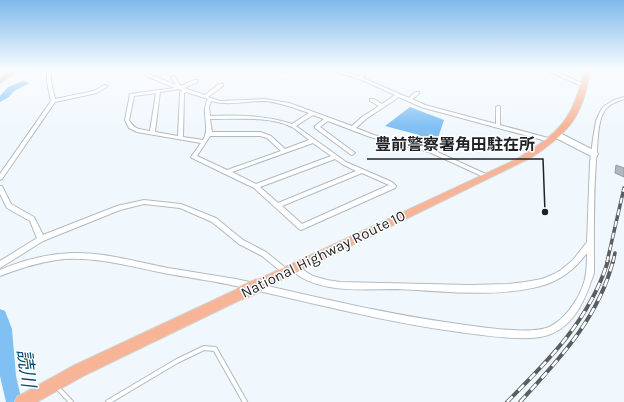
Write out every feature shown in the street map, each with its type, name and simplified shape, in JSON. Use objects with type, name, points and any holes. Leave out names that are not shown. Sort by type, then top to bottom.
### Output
[{"type":"highway","name":"National Highway Route 10","points":[[24,401],[80,370],[259,285],[289,269],[520,161],[539,150],[553,138],[574,112],[580,100],[583,89]]},
{"type":"main road","points":[[553,138],[594,154]]},
{"type":"street","points":[[0,178],[53,101],[51,89]]},
{"type":"street","points":[[53,101],[95,92],[101,89]]},
{"type":"street","points":[[180,138],[182,89]]},
{"type":"street","points":[[203,142],[152,133],[131,127],[127,120],[127,116],[132,95],[182,89],[208,98],[228,102],[275,101],[312,113],[372,136],[431,151],[486,176]]},
{"type":"street","points":[[208,118],[263,117],[293,126],[334,157],[392,184],[392,188],[301,227],[256,186],[194,157],[209,134],[207,103],[208,98],[217,89]]},
{"type":"street","points":[[384,89],[423,106],[498,126],[553,138]]},
{"type":"street","points":[[152,133],[158,91]]},
{"type":"street","points":[[409,100],[417,93]]},
{"type":"street","points":[[352,129],[364,118],[398,95]]},
{"type":"street","points":[[0,273],[53,257],[96,257],[236,283],[327,305],[442,326],[497,332],[548,332],[561,324],[580,300],[590,273],[595,133],[603,110],[612,103],[624,98]]},
{"type":"street","points":[[372,100],[382,106]]},
{"type":"street","points":[[498,107],[498,126]]},
{"type":"street","points":[[293,126],[312,113]]},
{"type":"street","points":[[328,119],[318,127],[320,130],[352,153]]},
{"type":"street","points":[[209,134],[260,134],[270,137],[284,152]]},
{"type":"street","points":[[227,172],[313,141]]},
{"type":"street","points":[[256,186],[334,157]]},
{"type":"street","points":[[277,206],[361,170]]},
{"type":"street","points":[[0,188],[8,206],[32,219],[41,239]]},
{"type":"street","points":[[0,265],[41,239],[119,208],[144,202],[165,203],[181,206],[214,220],[241,242],[289,269],[299,274],[332,284],[474,288],[520,287],[543,282],[561,274],[574,265],[591,241]]},
{"type":"lane","points":[[108,402],[177,361],[204,348],[215,349],[245,402]]},
{"type":"lane","points":[[54,384],[72,402]]},
{"type":"water","points":[[410,107],[444,120],[436,144],[427,141],[419,135],[385,126]]},
{"type":"building","points":[[616,165],[624,168],[624,177],[615,173]]},
{"type":"waterway","name":"読川","points":[[0,100],[12,89]]},
{"type":"waterway","name":"読川","points":[[0,316],[5,329],[8,376],[14,402]]},
{"type":"railway","points":[[607,262],[624,188]]},
{"type":"railway","points":[[613,262],[615,253]]},
{"type":"railway","points":[[507,402],[553,354],[579,320],[591,302],[608,261]]},
{"type":"railway","points":[[520,402],[563,354],[576,337],[598,301],[613,261]]},
{"type":"place","name":"豊前警察署角田駐在所","points":[[545,212]]}]
